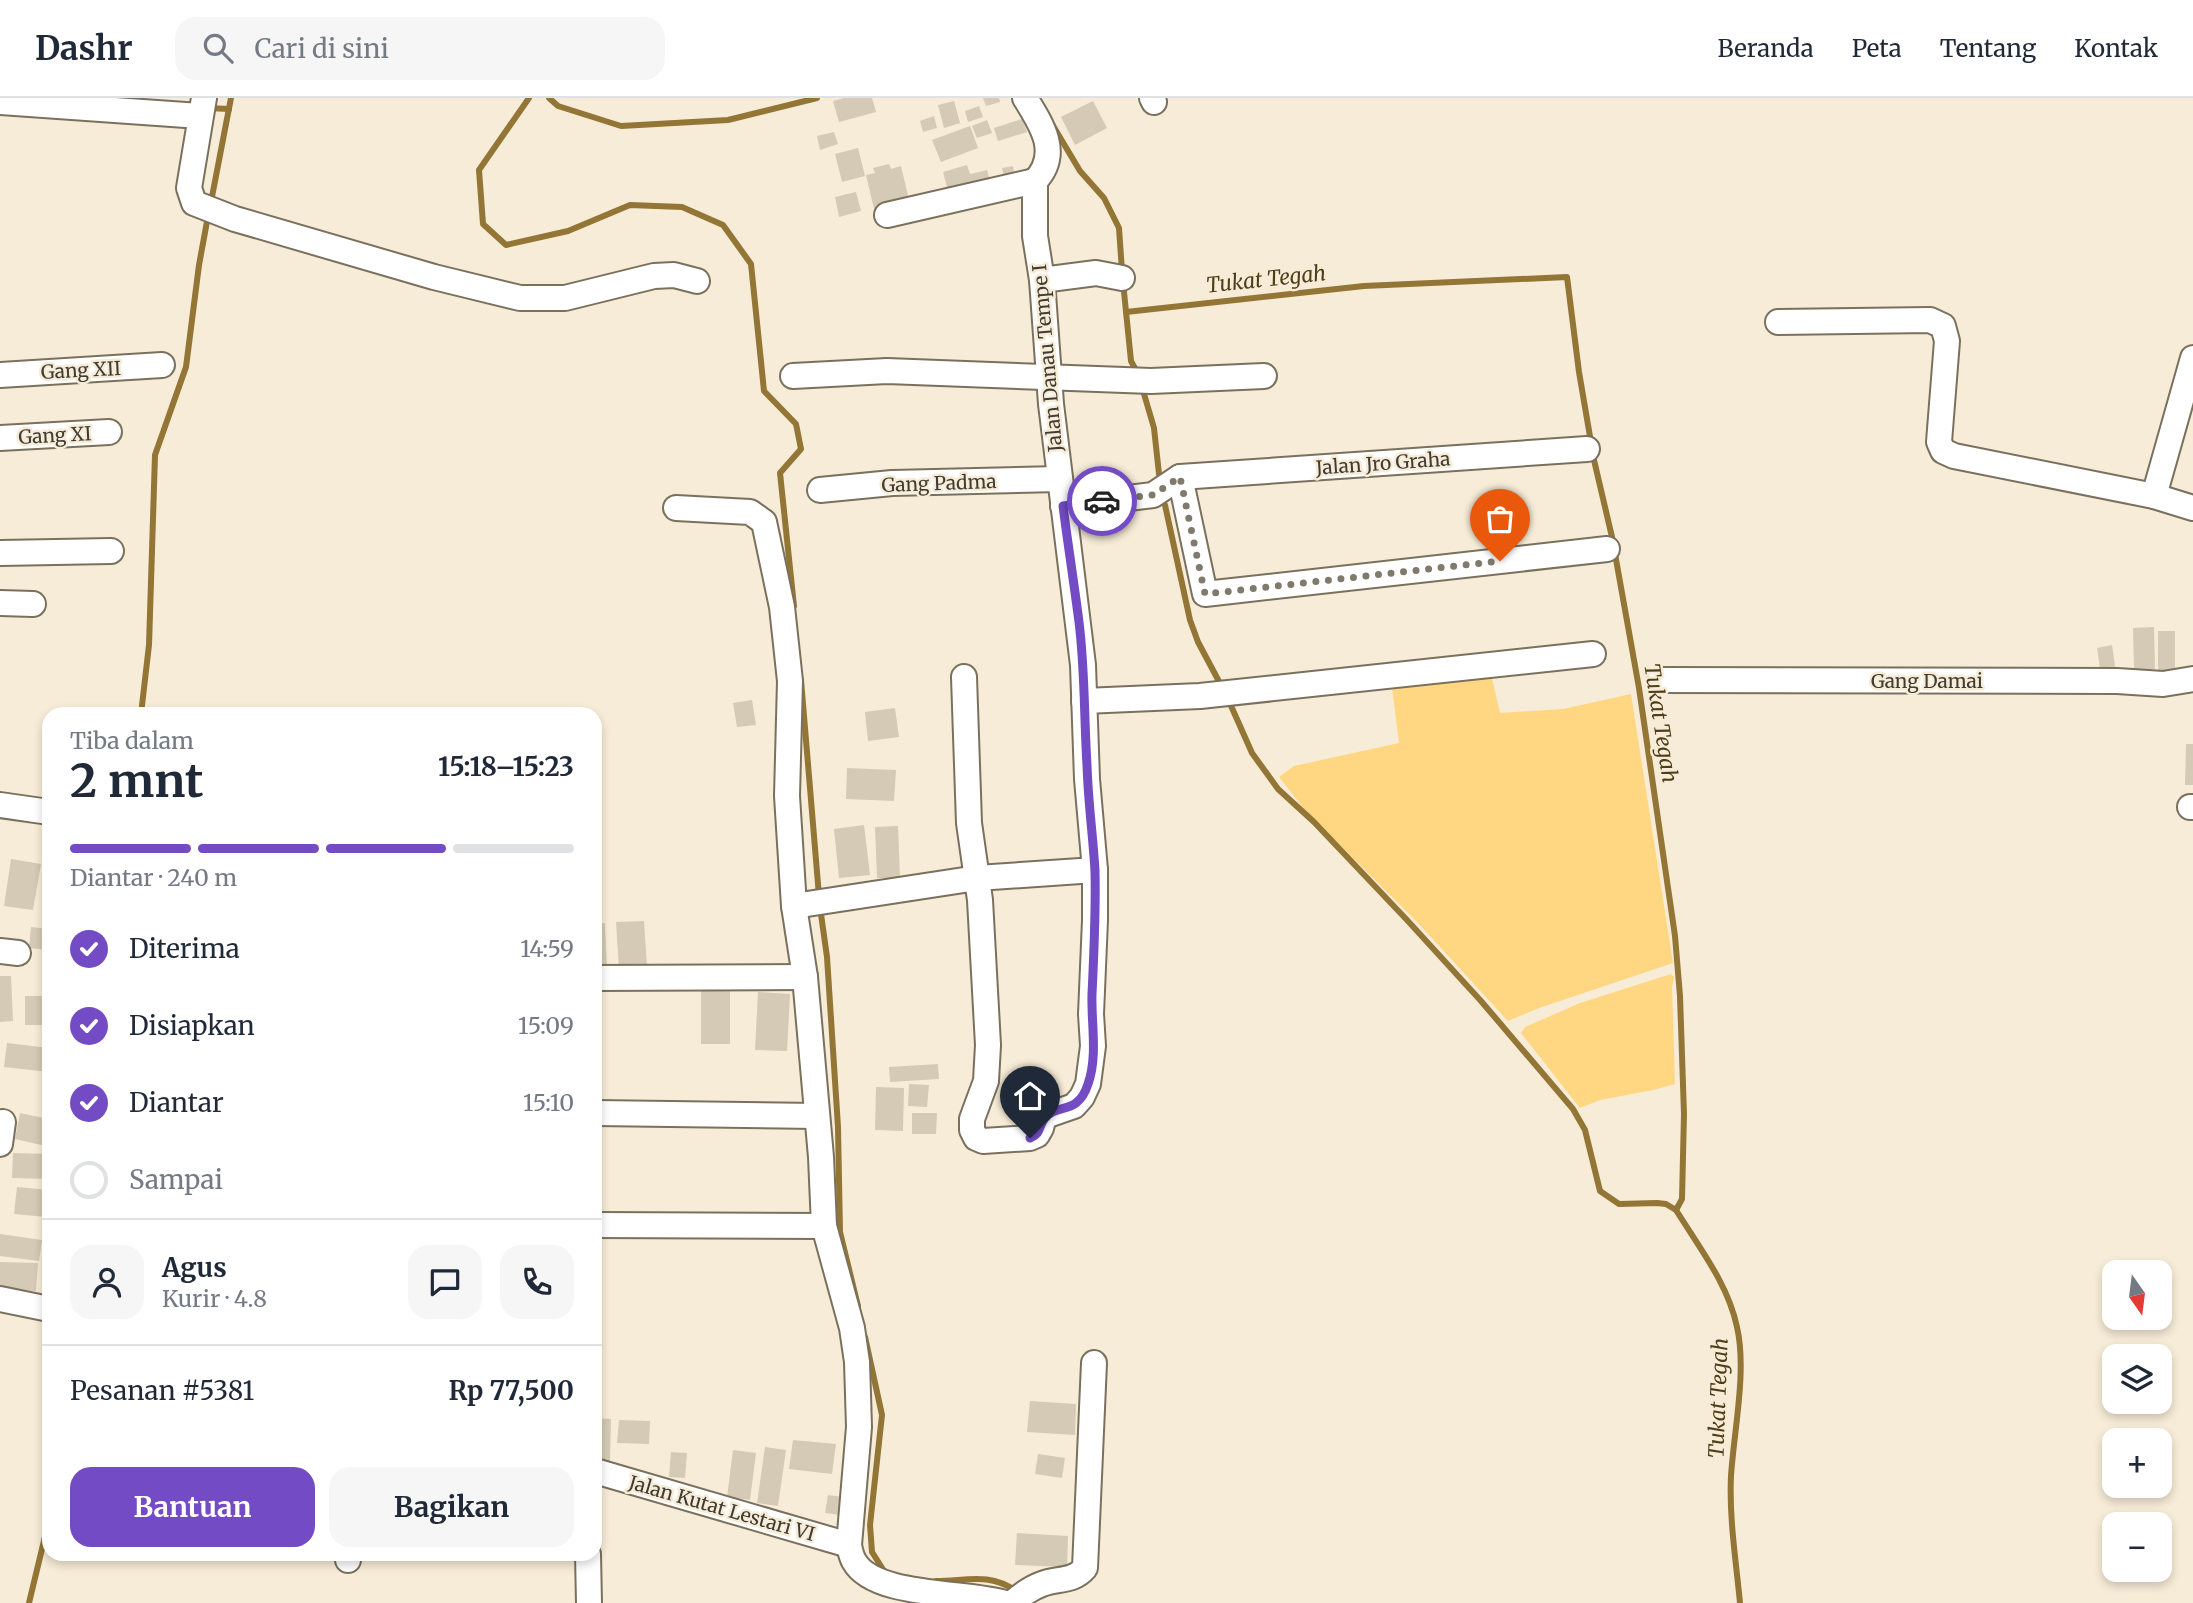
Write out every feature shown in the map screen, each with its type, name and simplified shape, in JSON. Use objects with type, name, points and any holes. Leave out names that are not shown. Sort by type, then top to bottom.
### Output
[{"type":"street","name":"Jalan Danau Tempe I","points":[[977,878],[988,1067],[982,1094],[972,1119],[972,1130],[976,1138],[984,1141],[1030,1138],[1037,1135],[1048,1115],[1073,1106],[1082,1097],[1088,1084],[1093,1046],[1091,1014],[1096,920],[1079,623],[1059,479],[1048,376],[1042,280],[1035,236],[1035,181],[1044,172],[1049,155],[1047,142],[1025,98]]},
{"type":"street","points":[[0,102],[201,108],[189,188],[194,203],[235,219],[434,277],[520,298],[565,299],[654,276],[674,275],[697,281]]},
{"type":"street","points":[[887,215],[1035,181]]},
{"type":"street","points":[[1042,280],[1096,273],[1122,278]]},
{"type":"street","points":[[1779,322],[1930,320],[1943,327],[1947,341],[1939,442],[1943,450],[1954,456],[2154,496],[2193,508]]},
{"type":"street","points":[[2154,496],[2193,358]]},
{"type":"street","name":"Gang XII","points":[[0,375],[162,365]]},
{"type":"street","points":[[793,376],[887,371],[1118,381],[1264,376]]},
{"type":"street","name":"Gang XI","points":[[0,439],[109,432]]},
{"type":"street","name":"Jalan Jro Graha","points":[[1180,477],[1587,449]]},
{"type":"street","points":[[1063,506],[1153,495],[1180,477],[1205,594],[1608,550]]},
{"type":"street","name":"Gang Padma","points":[[820,490],[892,483],[1059,479]]},
{"type":"street","points":[[676,508],[750,512],[764,522],[782,607],[790,681],[786,796],[800,905],[824,1226],[852,1328],[858,1362],[859,1427],[849,1545],[854,1562],[870,1577],[906,1589],[1011,1602],[1045,1582],[1080,1575],[1086,1568],[1094,1363]]},
{"type":"street","points":[[0,553],[111,551]]},
{"type":"street","points":[[0,603],[33,604]]},
{"type":"street","points":[[1084,701],[1200,696],[1593,654]]},
{"type":"street","points":[[964,677],[969,823],[977,878]]},
{"type":"street","name":"Gang Damai","points":[[1660,680],[2117,681],[2163,684],[2193,679]]},
{"type":"street","points":[[0,805],[42,811]]},
{"type":"street","points":[[800,905],[977,878],[1095,870]]},
{"type":"street","points":[[602,978],[805,977]]},
{"type":"street","points":[[602,1113],[817,1116]]},
{"type":"street","points":[[602,1225],[824,1226]]},
{"type":"street","points":[[0,1298],[42,1307]]},
{"type":"street","name":"Jalan Kutat Lestari VI","points":[[602,1473],[849,1545]]},
{"type":"street","points":[[588,1561],[589,1603]]},
{"type":"shaded area","points":[[1490,670],[1500,713],[1563,709],[1631,694],[1673,963],[1508,1021],[1418,923],[1305,810],[1279,777],[1294,766],[1399,743],[1391,680]]},
{"type":"shaded area","points":[[1671,974],[1674,977],[1675,1084],[1600,1100],[1580,1108],[1521,1033],[1525,1027],[1580,1003]]},
{"type":"building","points":[[844,98],[872,98],[876,112],[839,122],[833,101]]},
{"type":"building","points":[[983,98],[999,98],[1000,102],[986,106]]},
{"type":"building","points":[[954,101],[960,123],[944,128],[938,105]]},
{"type":"building","points":[[1093,101],[1107,128],[1075,145],[1061,117]]},
{"type":"building","points":[[979,106],[983,117],[968,122],[965,111]]},
{"type":"building","points":[[934,116],[937,128],[923,132],[920,121]]},
{"type":"building","points":[[1022,119],[1027,132],[998,141],[994,128]]},
{"type":"building","points":[[987,120],[992,133],[977,138],[972,126]]},
{"type":"building","points":[[970,126],[978,148],[941,162],[932,140]]},
{"type":"building","points":[[834,132],[838,144],[820,150],[817,136]]},
{"type":"building","points":[[858,148],[865,176],[842,182],[835,154]]},
{"type":"building","points":[[889,164],[891,169],[901,166],[910,204],[875,213],[866,175],[875,173],[873,168]]},
{"type":"building","points":[[967,165],[970,174],[987,170],[992,188],[949,195],[943,172]]},
{"type":"building","points":[[1013,166],[1015,180],[1005,182],[1002,168]]},
{"type":"building","points":[[856,192],[861,211],[839,217],[835,197]]},
{"type":"building","points":[[2154,627],[2155,669],[2134,669],[2133,628]]},
{"type":"building","points":[[2158,631],[2175,631],[2175,679],[2158,678]]},
{"type":"building","points":[[2112,645],[2116,673],[2101,675],[2097,648]]},
{"type":"building","points":[[752,700],[756,725],[737,727],[733,703]]},
{"type":"building","points":[[895,708],[899,737],[868,741],[865,712]]},
{"type":"building","points":[[2186,744],[2193,744],[2193,785],[2185,785]]},
{"type":"building","points":[[847,768],[896,770],[894,801],[846,799]]},
{"type":"building","points":[[864,825],[870,875],[839,878],[834,829]]},
{"type":"building","points":[[898,826],[900,878],[877,878],[875,827]]},
{"type":"building","points":[[11,859],[41,864],[33,910],[4,906]]},
{"type":"building","points":[[644,921],[647,967],[619,969],[616,922]]},
{"type":"building","points":[[602,923],[605,923],[607,969],[602,969]]},
{"type":"building","points":[[31,927],[42,928],[42,949],[29,948]]},
{"type":"building","points":[[0,976],[11,976],[13,1021],[0,1022]]},
{"type":"building","points":[[701,990],[730,990],[730,1044],[701,1044]]},
{"type":"building","points":[[758,992],[790,994],[787,1051],[755,1050]]},
{"type":"building","points":[[25,996],[42,996],[42,1025],[25,1025]]},
{"type":"building","points":[[7,1043],[42,1047],[42,1071],[4,1067]]},
{"type":"building","points":[[938,1064],[939,1079],[890,1082],[889,1067]]},
{"type":"building","points":[[909,1084],[929,1085],[927,1107],[908,1106]]},
{"type":"building","points":[[876,1087],[904,1088],[903,1131],[875,1130]]},
{"type":"building","points":[[20,1113],[42,1118],[42,1145],[15,1139]]},
{"type":"building","points":[[912,1113],[937,1113],[936,1134],[912,1134]]},
{"type":"building","points":[[13,1153],[42,1154],[42,1179],[12,1178]]},
{"type":"building","points":[[17,1187],[42,1189],[42,1217],[14,1214]]},
{"type":"building","points":[[0,1234],[42,1240],[39,1261],[0,1256]]},
{"type":"building","points":[[0,1262],[38,1263],[36,1291],[0,1289]]},
{"type":"building","points":[[1030,1401],[1076,1404],[1075,1435],[1027,1432]]},
{"type":"building","points":[[602,1418],[611,1419],[610,1461],[602,1461]]},
{"type":"building","points":[[619,1420],[650,1421],[649,1444],[617,1443]]},
{"type":"building","points":[[793,1440],[836,1444],[832,1474],[789,1469]]},
{"type":"building","points":[[765,1447],[786,1450],[778,1506],[757,1503]]},
{"type":"building","points":[[733,1450],[756,1453],[750,1500],[727,1497]]},
{"type":"building","points":[[671,1452],[687,1453],[685,1478],[669,1477]]},
{"type":"building","points":[[1038,1454],[1065,1458],[1062,1478],[1035,1474]]},
{"type":"building","points":[[828,1495],[844,1497],[841,1515],[825,1513]]},
{"type":"building","points":[[1017,1533],[1068,1536],[1067,1567],[1015,1565]]},
{"type":"waterway","points":[[211,202],[231,98]]},
{"type":"waterway","points":[[529,98],[479,170],[483,224],[506,245],[568,231],[630,205],[682,207],[723,225],[751,264],[764,391],[796,424],[801,449],[780,473],[794,606]]},
{"type":"waterway","points":[[549,98],[558,106],[621,126],[728,120],[817,98]]},
{"type":"waterway","points":[[208,108],[229,109]]},
{"type":"waterway","points":[[1052,124],[1080,171],[1104,198],[1119,228],[1122,271]]},
{"type":"waterway","points":[[142,707],[149,645],[155,455],[186,367],[208,216]]},
{"type":"waterway","name":"Tukat Tegah","points":[[1126,312],[1364,286],[1567,277],[1594,460],[1612,537],[1639,688],[1675,936],[1684,1114],[1682,1199],[1676,1210]]},
{"type":"waterway","points":[[1123,282],[1131,361],[1138,374]]},
{"type":"waterway","points":[[1142,387],[1154,428],[1159,474]]},
{"type":"waterway","points":[[1165,505],[1190,620],[1198,642],[1223,689]]},
{"type":"waterway","points":[[801,680],[819,896]]},
{"type":"waterway","points":[[1228,699],[1252,753],[1278,789],[1314,822],[1407,920],[1481,1001],[1573,1109],[1585,1130],[1600,1191],[1619,1204],[1657,1203],[1666,1204],[1676,1210],[1712,1266],[1733,1311],[1740,1344],[1739,1401],[1731,1476],[1733,1540],[1740,1603]]},
{"type":"waterway","points":[[820,907],[827,957],[838,1127],[840,1232],[858,1306]]},
{"type":"waterway","points":[[865,1337],[882,1415],[870,1525],[872,1552],[884,1571]]},
{"type":"waterway","points":[[29,1603],[42,1549]]},
{"type":"waterway","points":[[936,1581],[987,1579],[1016,1591]]},
{"type":"way so far","points":[[1102,501],[1153,495],[1180,477],[1205,594],[1500,561]]},
{"type":"route","points":[[1030,1138],[1037,1135],[1048,1115],[1073,1106],[1082,1097],[1091,1070],[1095,870],[1087,779],[1083,665],[1063,506],[1102,501]]}]
